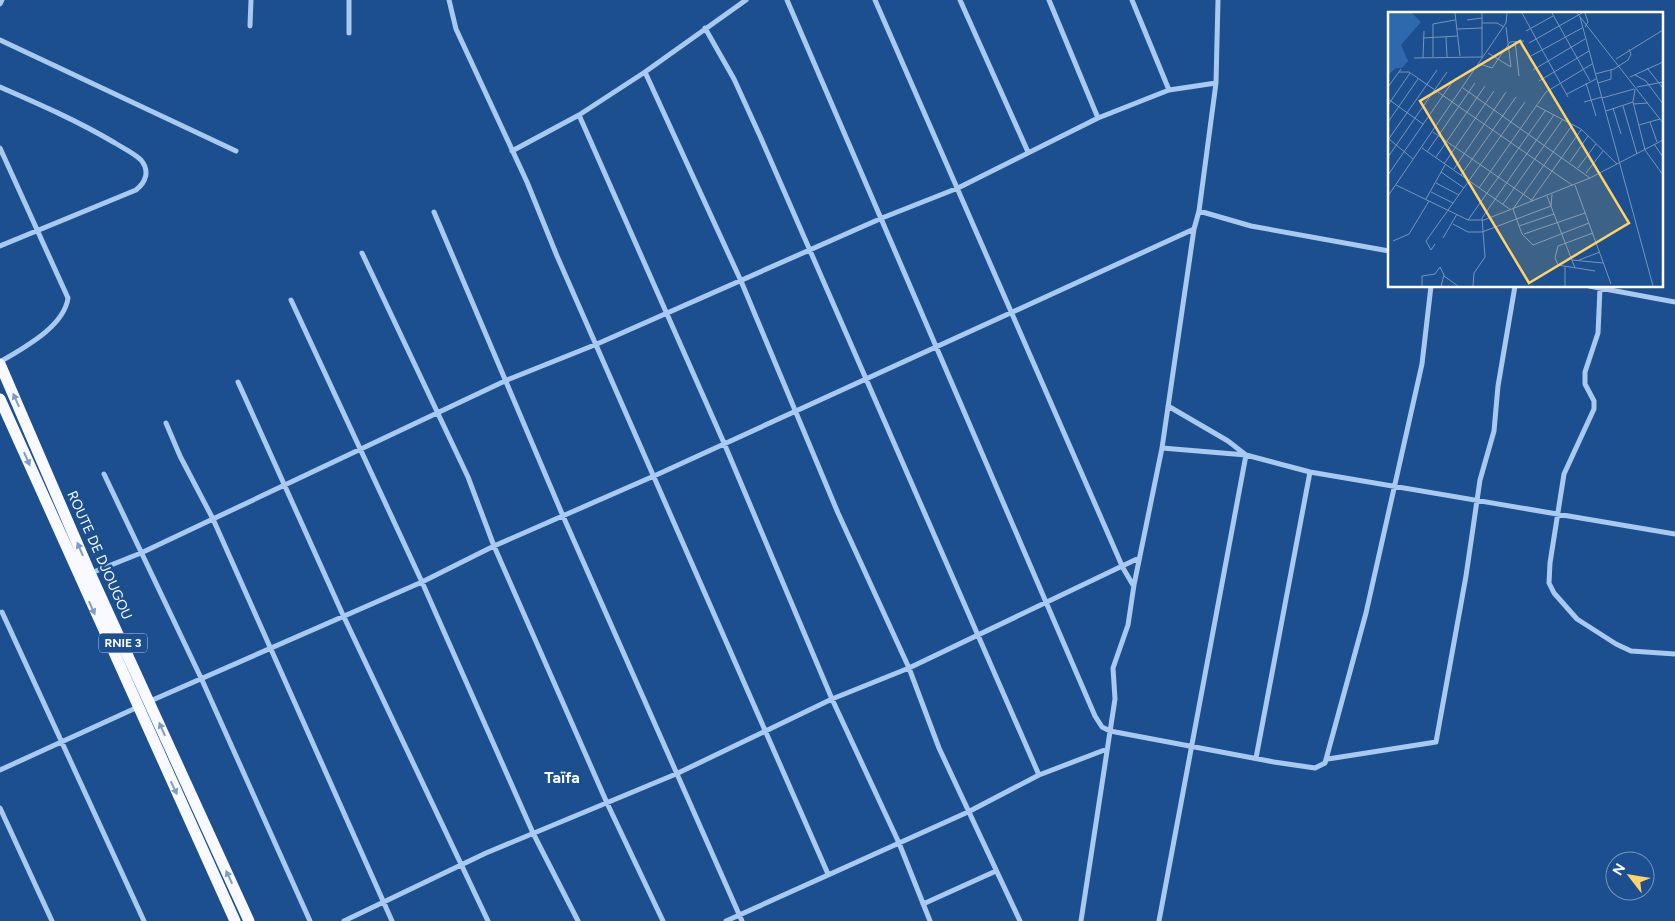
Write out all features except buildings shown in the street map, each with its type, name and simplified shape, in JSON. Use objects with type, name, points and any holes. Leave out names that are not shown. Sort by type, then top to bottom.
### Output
[{"type":"highway","name":"ROUTE DE DJOUGOU","points":[[0,363],[90,573],[249,921]]},
{"type":"highway","name":"ROUTE DE DJOUGOU","points":[[0,398],[137,707],[235,921]]},
{"type":"street","points":[[0,4],[2,0]]},
{"type":"street","points":[[250,26],[251,0]]},
{"type":"street","points":[[349,0],[349,33]]},
{"type":"street","points":[[449,0],[456,29],[597,344],[828,874]]},
{"type":"street","points":[[512,151],[579,116],[645,72],[746,0]]},
{"type":"street","points":[[787,0],[1095,716],[1102,727],[1110,731],[1315,768],[1321,767],[1328,759],[1366,613],[1393,486],[1422,364],[1431,288]]},
{"type":"street","points":[[875,0],[1014,313],[1123,568],[1134,585]]},
{"type":"street","points":[[960,0],[1028,152]]},
{"type":"street","points":[[1050,0],[1098,118]]},
{"type":"street","points":[[1132,0],[1169,90]]},
{"type":"street","points":[[1081,921],[1110,731],[1114,699],[1113,668],[1128,625],[1139,558],[1162,448],[1194,229],[1199,211],[1216,83],[1218,0]]},
{"type":"street","points":[[705,28],[734,79],[1038,775]]},
{"type":"street","points":[[0,40],[236,151]]},
{"type":"street","points":[[645,72],[741,281],[795,411],[909,668],[939,748],[1020,921]]},
{"type":"street","points":[[90,573],[141,553],[507,380],[597,344],[882,218],[958,188],[1098,118],[1169,90],[1216,83]]},
{"type":"street","points":[[0,87],[96,131],[136,156],[145,168],[146,177],[143,184],[136,190],[0,246]]},
{"type":"street","points":[[579,116],[724,443],[832,699],[899,843],[930,921]]},
{"type":"street","points":[[0,148],[68,298],[67,305],[50,327],[0,363]]},
{"type":"street","points":[[1199,211],[1251,226],[1388,251]]},
{"type":"street","points":[[434,212],[507,380],[563,516],[740,918]]},
{"type":"street","points":[[0,770],[343,615],[422,582],[494,546],[654,476],[936,346],[1014,313],[1194,229]]},
{"type":"street","points":[[362,253],[468,477],[494,546],[607,803],[663,921]]},
{"type":"street","points":[[1328,759],[1436,742],[1485,459],[1494,431],[1498,386],[1515,288]]},
{"type":"street","points":[[1675,302],[1600,288],[1598,333],[1585,372],[1585,384],[1594,401],[1594,409],[1564,474],[1556,516],[1549,583],[1570,613],[1594,632],[1631,651],[1675,654]]},
{"type":"street","points":[[291,300],[359,451],[422,582],[533,832],[578,921]]},
{"type":"street","points":[[238,382],[343,615],[488,921]]},
{"type":"street","points":[[1168,406],[1228,440],[1246,455]]},
{"type":"street","points":[[166,423],[180,456],[213,519],[272,648],[392,921]]},
{"type":"street","points":[[1162,448],[1246,455],[1310,472],[1556,516],[1675,534]]},
{"type":"street","points":[[1160,921],[1246,455]]},
{"type":"street","points":[[1256,758],[1310,472]]},
{"type":"street","points":[[104,474],[202,680],[310,921]]},
{"type":"street","points":[[344,921],[533,832],[676,774],[832,699],[909,668],[1123,568],[1139,558]]},
{"type":"street","points":[[2,612],[144,921]]},
{"type":"street","points":[[726,921],[740,918],[828,874],[968,812],[1038,775],[1107,749]]},
{"type":"street","points":[[0,808],[52,921]]},
{"type":"street","points":[[923,904],[996,872]]},
{"type":"district","name":"Taïfa","points":[[562,777]]}]
